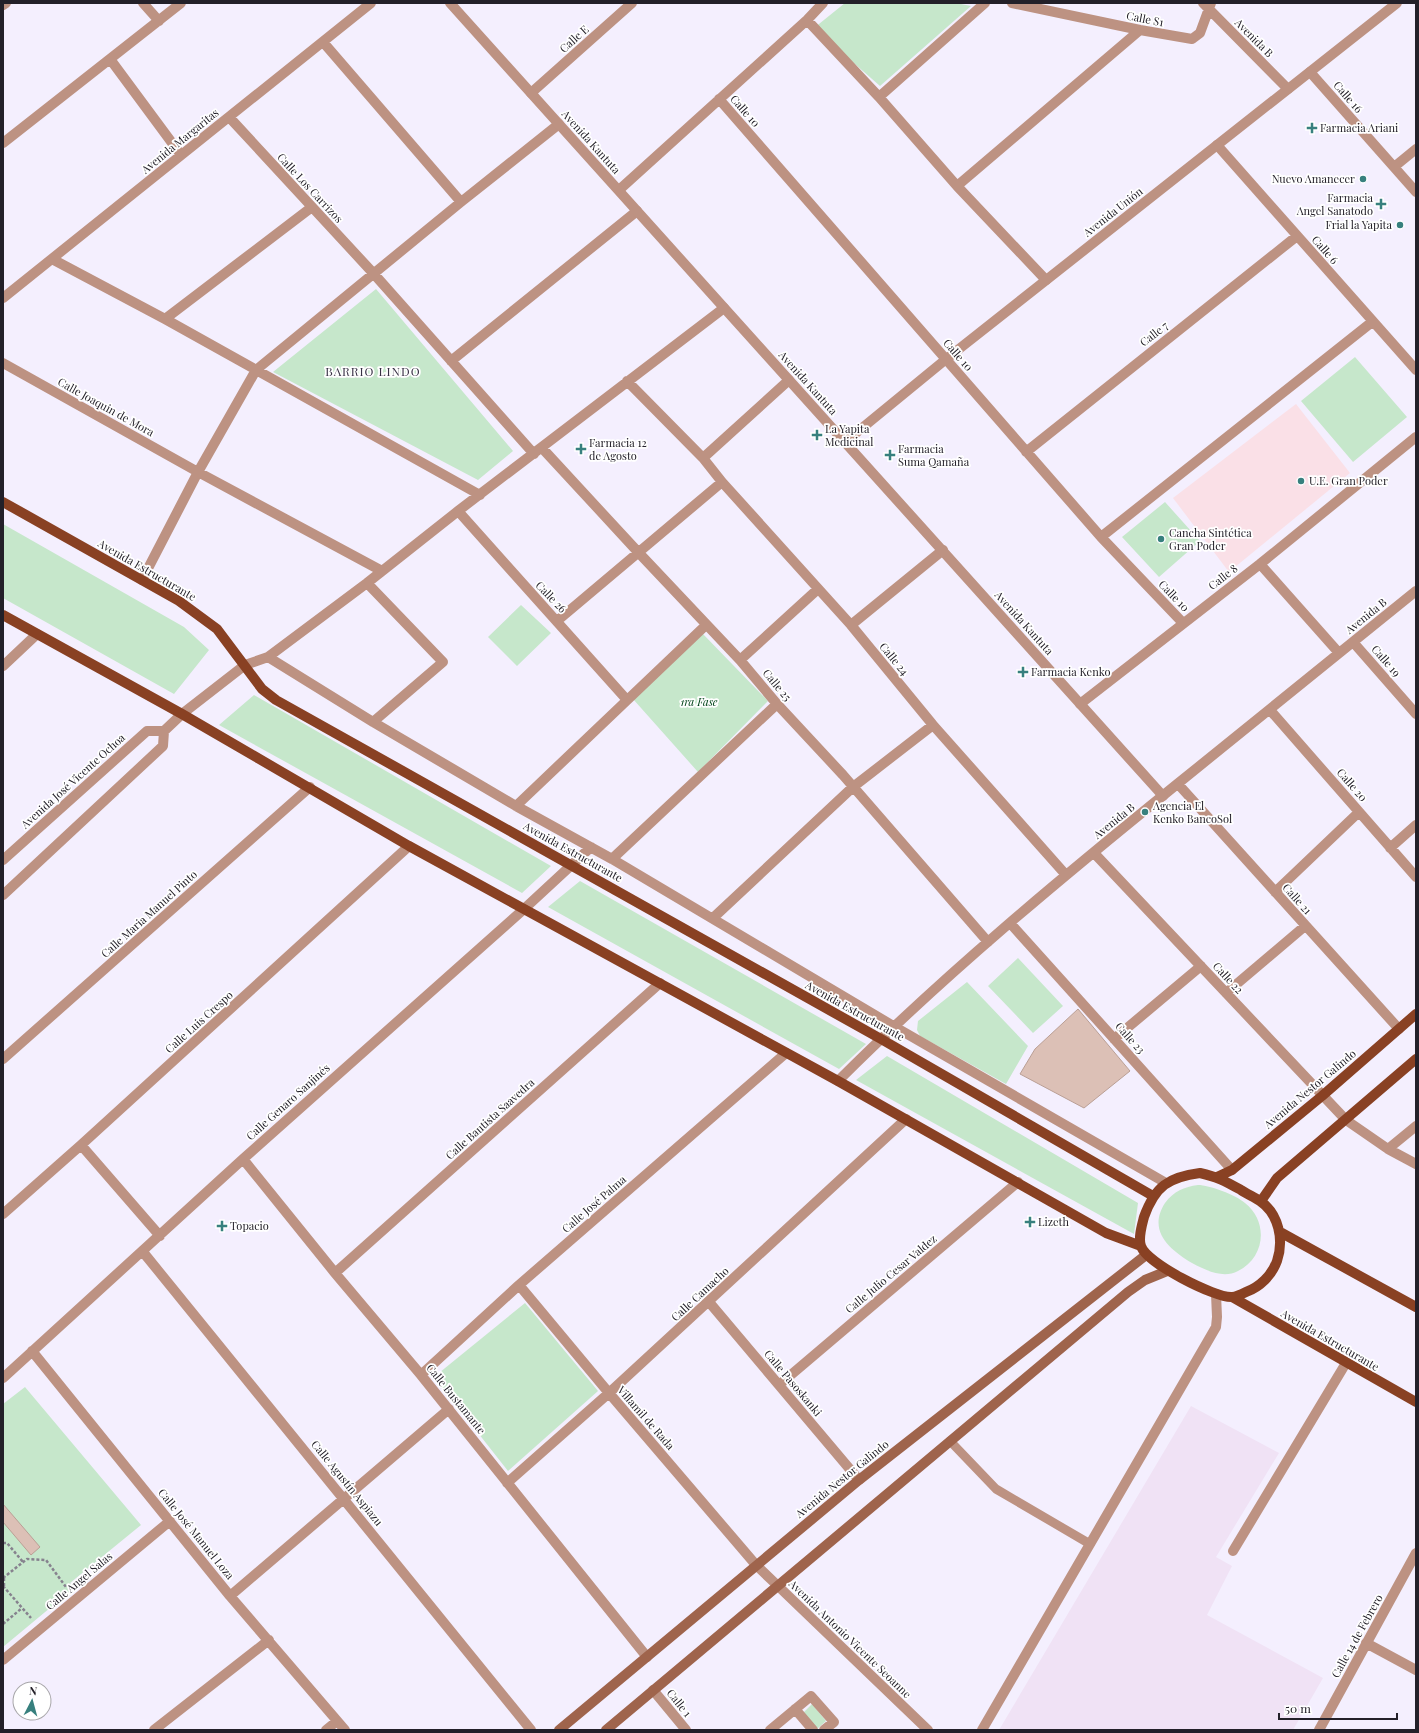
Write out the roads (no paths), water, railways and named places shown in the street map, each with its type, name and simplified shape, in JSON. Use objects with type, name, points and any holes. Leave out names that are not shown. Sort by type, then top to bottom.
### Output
[{"type":"main road","name":"Avenida Estructurante","points":[[3,502],[180,601],[217,629],[262,689],[276,700],[881,1039],[1153,1196]]},
{"type":"main road","points":[[3,615],[182,714],[310,787],[409,846],[838,1081],[1106,1233],[1144,1251],[1167,1271],[1216,1294],[1232,1297],[1250,1290],[1265,1280],[1275,1266],[1280,1250],[1280,1232],[1273,1215],[1261,1201],[1217,1177],[1200,1173],[1182,1175],[1166,1183],[1153,1196],[1141,1226],[1144,1251]]},
{"type":"main road","name":"Avenida Nestor Galindo","points":[[1217,1177],[1232,1170],[1322,1096],[1416,1014]]},
{"type":"main road","points":[[1261,1201],[1277,1178],[1416,1059]]},
{"type":"main road","points":[[1280,1232],[1416,1307]]},
{"type":"main road","name":"Avenida Nestor Galindo","points":[[559,1730],[859,1480],[1144,1251]]},
{"type":"main road","points":[[606,1730],[1128,1292],[1145,1280],[1167,1271]]},
{"type":"main road","name":"Avenida Estructurante","points":[[1232,1297],[1416,1402]]},
{"type":"street","points":[[143,3],[159,21]]},
{"type":"street","points":[[3,143],[181,3]]},
{"type":"street","name":"Avenida Margaritas","points":[[3,298],[372,3]]},
{"type":"street","name":"Avenida Kantuta","points":[[450,3],[1163,796]]},
{"type":"street","name":"Calle E","points":[[531,93],[632,3]]},
{"type":"street","points":[[619,190],[807,20],[823,3]]},
{"type":"street","points":[[879,97],[985,3]]},
{"type":"street","name":"Calle S1","points":[[1012,3],[1192,40],[1200,33],[1208,5]]},
{"type":"street","name":"Avenida Unión","points":[[845,442],[945,360],[1397,3]]},
{"type":"street","name":"Avenida B","points":[[1208,5],[1288,89]]},
{"type":"street","points":[[807,20],[879,97],[957,186],[1046,280]]},
{"type":"street","points":[[957,186],[1140,30]]},
{"type":"street","points":[[323,42],[461,202]]},
{"type":"street","points":[[110,59],[181,155]]},
{"type":"street","name":"Calle 16","points":[[1310,72],[1416,192]]},
{"type":"street","name":"Calle 10","points":[[719,99],[945,360],[1101,537],[1183,623]]},
{"type":"street","name":"Calle Los Carrizos","points":[[229,117],[374,274],[451,361]]},
{"type":"street","points":[[142,580],[198,472],[256,370],[461,202],[559,124]]},
{"type":"street","name":"Calle 6","points":[[1217,145],[1416,370]]},
{"type":"street","points":[[1394,167],[1416,149]]},
{"type":"street","points":[[165,319],[312,207]]},
{"type":"street","points":[[451,361],[637,211]]},
{"type":"street","name":"Calle 7","points":[[1026,452],[1297,236]]},
{"type":"street","points":[[52,259],[165,319],[480,495]]},
{"type":"street","points":[[3,895],[163,746],[164,731],[182,714],[245,665],[268,657],[724,308]]},
{"type":"street","points":[[1101,537],[1372,322]]},
{"type":"street","name":"Calle 25","points":[[451,361],[638,552],[740,660],[777,704],[853,787],[988,942]]},
{"type":"street","name":"Calle Joaquin de Mora","points":[[3,363],[198,472],[382,571]]},
{"type":"street","points":[[703,458],[790,380]]},
{"type":"street","name":"Calle 24","points":[[627,381],[703,458],[722,482],[851,625],[933,725],[1066,875]]},
{"type":"street","name":"Calle 8","points":[[1080,704],[1260,564],[1416,437]]},
{"type":"street","points":[[557,621],[722,482]]},
{"type":"street","name":"Calle 26","points":[[458,511],[627,700]]},
{"type":"street","points":[[851,625],[943,550]]},
{"type":"street","points":[[1260,564],[1339,654]]},
{"type":"street","points":[[367,582],[443,662],[373,722]]},
{"type":"street","points":[[740,660],[818,588]]},
{"type":"street","name":"Avenida B","points":[[838,1081],[881,1039],[988,942],[1066,875],[1416,591]]},
{"type":"street","points":[[516,806],[706,625]]},
{"type":"street","points":[[3,666],[37,634]]},
{"type":"street","name":"Calle 19","points":[[1353,642],[1416,714]]},
{"type":"street","name":"Avenida Estructurante","points":[[268,657],[373,722],[516,806],[612,859],[894,1027],[1166,1183]]},
{"type":"street","points":[[612,859],[777,704]]},
{"type":"street","name":"Calle 20","points":[[1270,710],[1416,877]]},
{"type":"street","points":[[713,918],[853,787],[933,725]]},
{"type":"street","name":"Avenida José Vicente Ochoa","points":[[3,860],[147,731],[164,731]]},
{"type":"street","name":"Calle 21","points":[[1178,784],[1399,1029]]},
{"type":"street","name":"Calle Maria Manuel Pinto","points":[[3,1058],[310,787]]},
{"type":"street","points":[[1275,892],[1359,812]]},
{"type":"street","points":[[1390,848],[1416,825]]},
{"type":"street","name":"Calle Luis Crespo","points":[[3,1214],[81,1145],[409,846]]},
{"type":"street","name":"Calle Genaro Sanjinés","points":[[3,1378],[143,1252],[243,1159],[524,909],[591,847]]},
{"type":"street","name":"Calle 22","points":[[1094,853],[1346,1120],[1388,1148],[1416,1164]]},
{"type":"street","name":"Calle 23","points":[[1010,923],[1232,1170]]},
{"type":"street","points":[[1226,993],[1305,926]]},
{"type":"street","points":[[1114,1039],[1201,966]]},
{"type":"street","name":"Calle Bautista Saavedra","points":[[335,1273],[660,983]]},
{"type":"street","name":"Calle José Palma","points":[[421,1375],[519,1285],[786,1053]]},
{"type":"street","name":"Calle Camacho","points":[[507,1483],[609,1394],[906,1119]]},
{"type":"street","points":[[1388,1148],[1416,1126]]},
{"type":"street","points":[[81,1145],[160,1236]]},
{"type":"street","name":"Calle Bustamante","points":[[243,1159],[335,1273],[449,1409],[647,1657]]},
{"type":"street","name":"Calle Julio Cesar Valdez","points":[[779,1385],[1018,1182]]},
{"type":"street","name":"Calle Agustín Aspiazu","points":[[143,1252],[531,1730]]},
{"type":"street","name":"Villamil de Rada","points":[[519,1285],[609,1394],[756,1565]]},
{"type":"street","points":[[982,1730],[1216,1327],[1216,1294]]},
{"type":"street","name":"Calle Pasoskanki","points":[[709,1302],[859,1480]]},
{"type":"street","name":"Calle José Manuel Loza","points":[[32,1351],[230,1596],[345,1730]]},
{"type":"street","points":[[1233,1551],[1346,1363]]},
{"type":"street","points":[[230,1596],[449,1409]]},
{"type":"street","name":"Calle Angel Salas","points":[[3,1660],[170,1521]]},
{"type":"street","name":"Calle 14 de Febrero","points":[[1319,1730],[1416,1553]]},
{"type":"street","name":"Avenida Antonio Vicente Seoanne","points":[[756,1565],[928,1730]]},
{"type":"street","points":[[154,1730],[268,1640]]},
{"type":"street","points":[[1366,1643],[1416,1670]]},
{"type":"street","name":"Calle 1","points":[[653,1690],[686,1730]]},
{"type":"street","points":[[770,1730],[811,1696],[834,1722],[824,1730]]},
{"type":"street","points":[[795,1709],[813,1730]]},
{"type":"street","points":[[326,1730],[337,1721]]},
{"type":"lane","points":[[950,1441],[996,1489],[1090,1544]]},
{"type":"place","name":"Farmacia Ariani","points":[[1312,128]]},
{"type":"place","name":"Nuevo Amanecer","points":[[1363,179]]},
{"type":"place","name":"Farmacia Angel Sanatodo","points":[[1381,204]]},
{"type":"place","name":"Frial la Yapita","points":[[1400,225]]},
{"type":"place","name":"La Yapita Medicinal","points":[[817,435]]},
{"type":"place","name":"Farmacia 12 de Agosto","points":[[581,449]]},
{"type":"place","name":"Farmacia Suma Qamaña","points":[[890,455]]},
{"type":"place","name":"U.E. Gran Poder","points":[[1301,481]]},
{"type":"place","name":"Cancha Sintética Gran Poder","points":[[1161,539]]},
{"type":"place","name":"Farmacia Kenko","points":[[1023,672]]},
{"type":"place","name":"Agencia El Kenko BancoSol","points":[[1145,812]]},
{"type":"place","name":"Lizeth","points":[[1030,1222]]},
{"type":"place","name":"Topacio","points":[[222,1226]]},
{"type":"district","name":"BARRIO LINDO","points":[[373,372]]},
{"type":"park label","name":"1ra Fase","points":[[699,702]]}]
